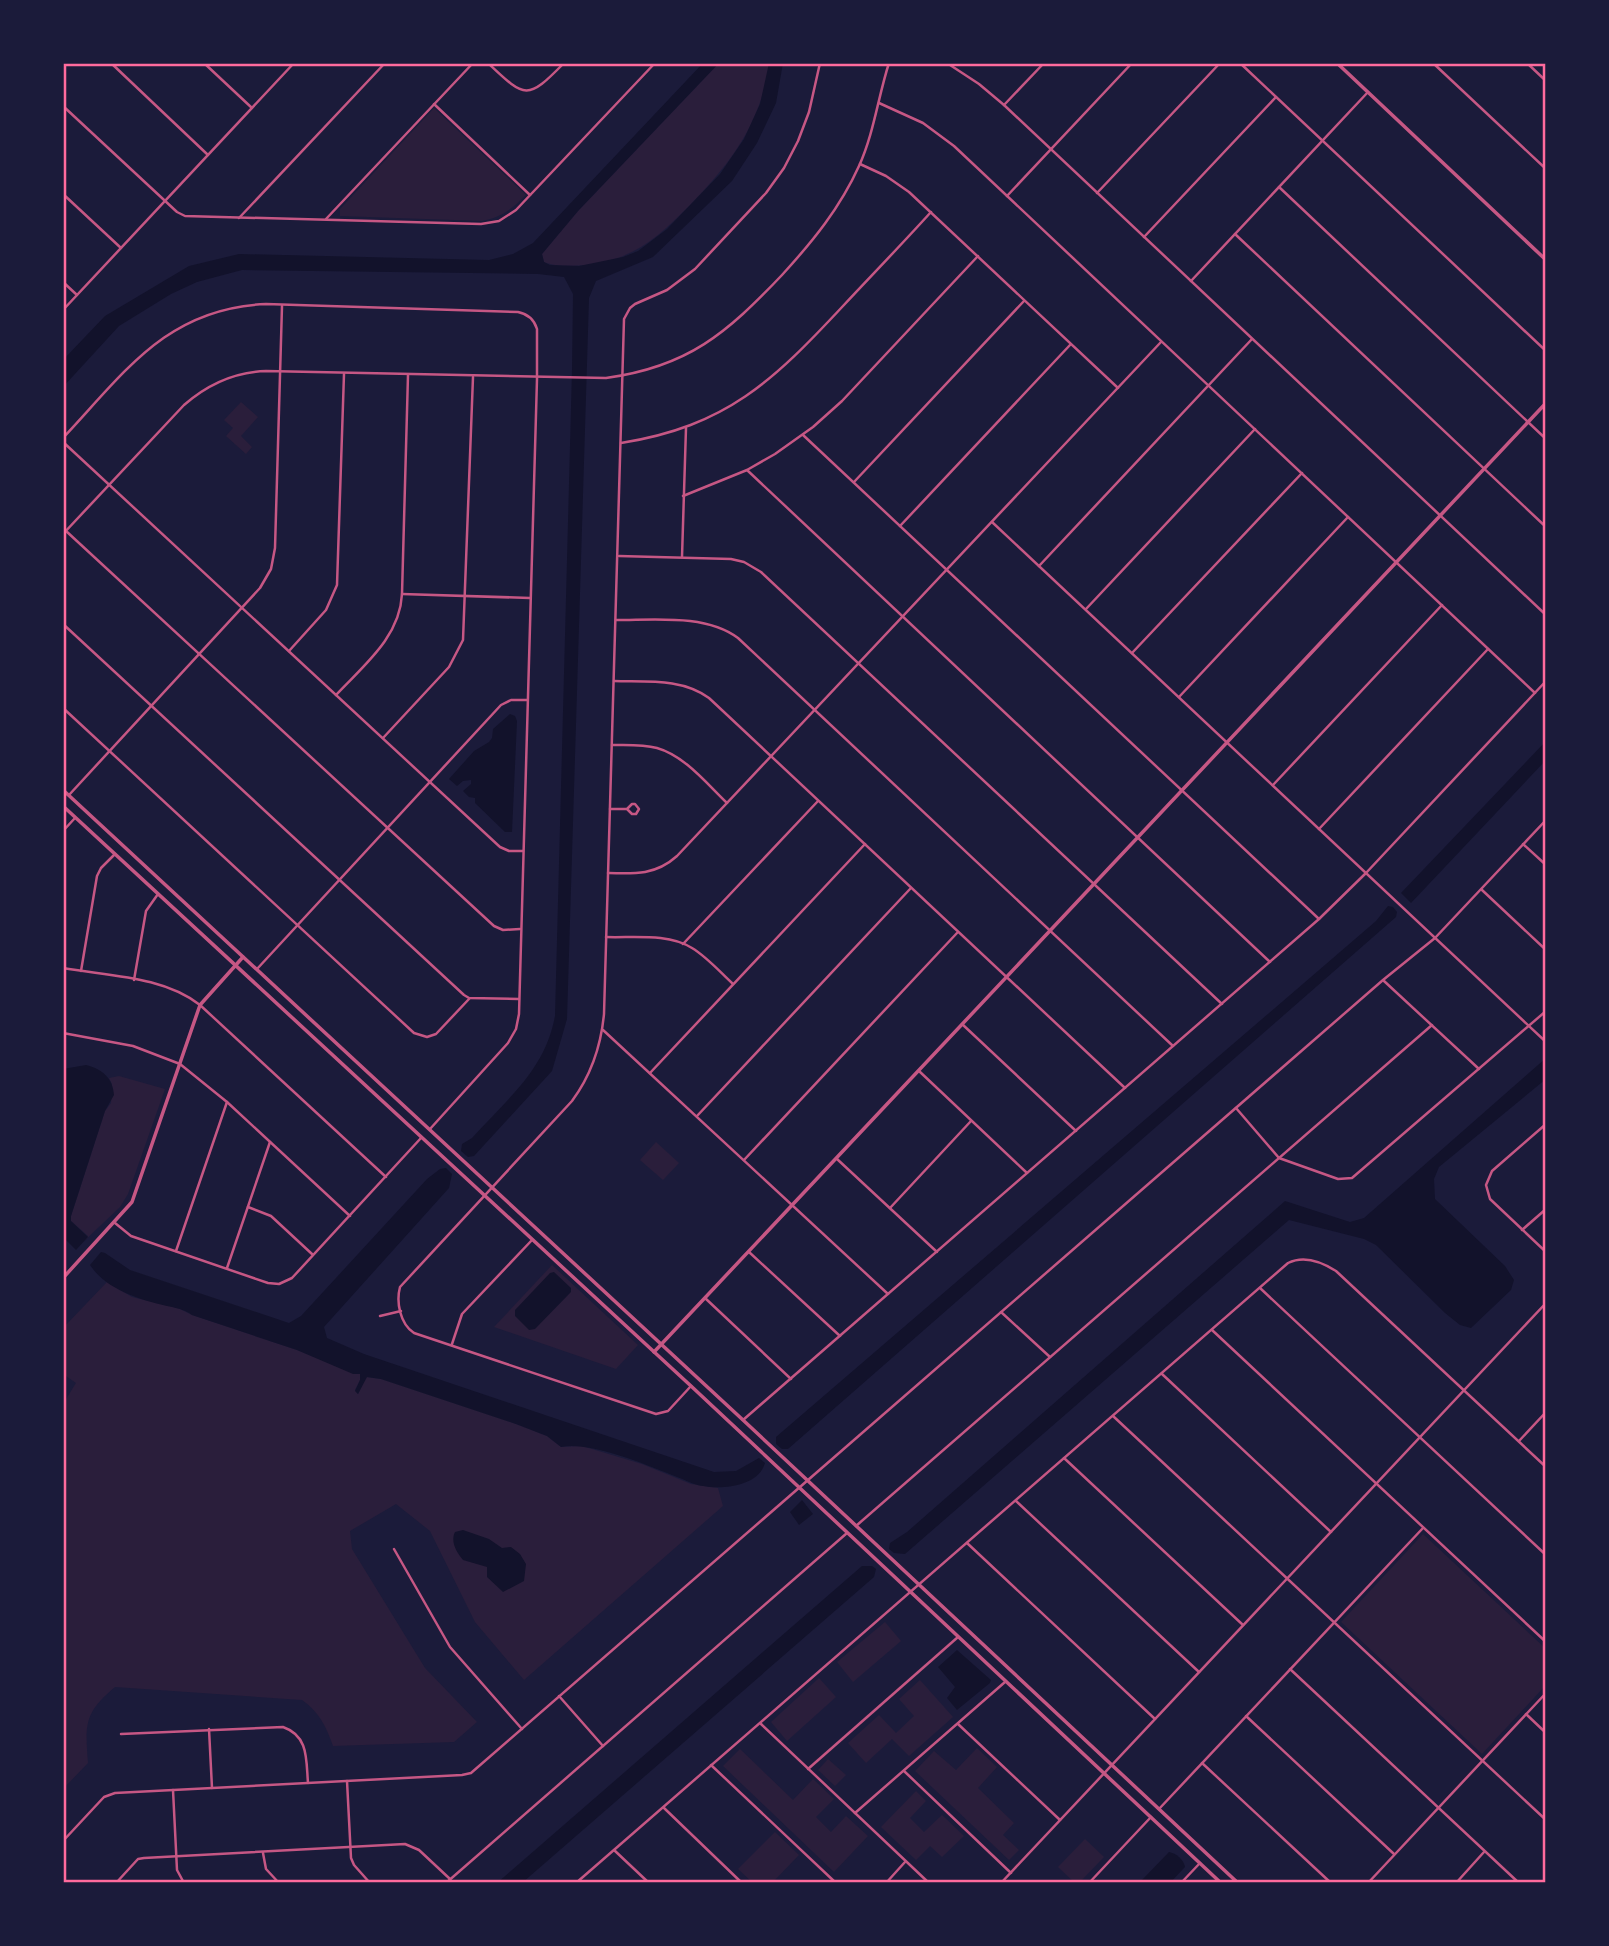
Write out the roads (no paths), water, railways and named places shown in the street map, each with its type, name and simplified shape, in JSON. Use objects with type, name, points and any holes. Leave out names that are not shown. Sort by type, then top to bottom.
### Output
[{"type":"street","points":[[111,63],[208,155]]},
{"type":"street","points":[[204,63],[252,108]]},
{"type":"street","points":[[63,310],[294,63]]},
{"type":"street","points":[[239,218],[385,63]]},
{"type":"street","points":[[326,219],[472,63]]},
{"type":"street","points":[[488,63],[511,85],[527,91],[539,88],[564,63]]},
{"type":"street","points":[[63,106],[164,201],[186,216],[493,222],[509,215],[530,195],[655,63]]},
{"type":"street","points":[[691,1386],[668,1410],[656,1414],[414,1333],[407,1328],[397,1296],[400,1287],[578,1093],[594,1062],[603,1029],[624,319],[630,308],[667,290],[689,275],[766,193],[784,168],[798,141],[820,63]]},
{"type":"street","points":[[521,929],[503,930],[494,926],[65,533],[184,405],[221,380],[240,374],[280,371],[589,380],[623,376],[659,366],[689,353],[718,336],[743,315],[818,234],[841,202],[860,164],[889,63]]},
{"type":"street","points":[[947,63],[954,65],[1004,105],[1546,615]]},
{"type":"street","points":[[1004,105],[1044,63]]},
{"type":"street","points":[[1007,196],[1132,63]]},
{"type":"street","points":[[1097,193],[1220,63]]},
{"type":"street","points":[[1240,63],[1546,351]]},
{"type":"street","points":[[1336,63],[1546,260]]},
{"type":"street","points":[[1433,63],[1546,169]]},
{"type":"street","points":[[1527,63],[1546,81]]},
{"type":"street","points":[[1191,281],[1368,93]]},
{"type":"street","points":[[1144,237],[1276,97]]},
{"type":"street","points":[[879,103],[911,116],[937,133],[1535,693]]},
{"type":"street","points":[[434,104],[530,195]]},
{"type":"street","points":[[860,164],[896,182],[931,212],[1118,388]]},
{"type":"street","points":[[1279,187],[1546,439]]},
{"type":"street","points":[[63,194],[121,248]]},
{"type":"street","points":[[621,443],[686,428],[743,399],[781,370],[931,212]]},
{"type":"street","points":[[1235,234],[1546,527]]},
{"type":"street","points":[[683,496],[747,470],[803,435],[842,401],[978,256]]},
{"type":"street","points":[[63,282],[77,295]]},
{"type":"street","points":[[853,482],[1024,300]]},
{"type":"street","points":[[429,1130],[508,1044],[516,1029],[519,999],[537,379],[536,323],[526,314],[518,312],[254,305],[226,309],[198,318],[173,331],[140,356],[63,440],[500,847],[509,851],[523,851]]},
{"type":"street","points":[[69,795],[242,608],[265,581],[273,563],[282,305]]},
{"type":"street","points":[[1039,565],[1252,339]]},
{"type":"street","points":[[608,873],[648,872],[665,866],[677,856],[1162,341]]},
{"type":"street","points":[[900,526],[1071,344]]},
{"type":"street","points":[[289,651],[326,610],[337,585],[344,373]]},
{"type":"street","points":[[336,695],[391,634],[400,615],[408,375]]},
{"type":"street","points":[[383,738],[456,657],[465,634],[472,377]]},
{"type":"street","points":[[654,1352],[1546,403]]},
{"type":"street","points":[[682,557],[686,428]]},
{"type":"street","points":[[1086,609],[1255,429]]},
{"type":"street","points":[[803,435],[1319,919]]},
{"type":"street","points":[[747,470],[1270,962]]},
{"type":"street","points":[[1132,653],[1302,473]]},
{"type":"street","points":[[1179,697],[1348,517]]},
{"type":"street","points":[[992,522],[1546,1042]]},
{"type":"street","points":[[618,555],[731,559],[755,568],[1222,1004]]},
{"type":"street","points":[[402,594],[530,597]]},
{"type":"street","points":[[1273,785],[1442,605]]},
{"type":"street","points":[[616,620],[701,622],[722,628],[738,638],[1173,1046]]},
{"type":"street","points":[[63,624],[470,998],[519,999]]},
{"type":"street","points":[[1319,829],[1489,649]]},
{"type":"street","points":[[614,681],[673,683],[694,688],[709,698],[1125,1088]]},
{"type":"street","points":[[743,1420],[1319,919],[1366,873],[1546,681]]},
{"type":"street","points":[[257,969],[501,705],[512,700],[527,700]]},
{"type":"street","points":[[63,708],[419,1036],[436,1034],[470,998]]},
{"type":"street","points":[[612,745],[649,746],[669,752],[727,803]]},
{"type":"street","points":[[63,790],[662,1344],[1238,1883]]},
{"type":"street","points":[[683,944],[818,801]]},
{"type":"street","points":[[63,806],[800,1487],[1221,1883]]},
{"type":"street","points":[[610,809],[627,809]]},
{"type":"street","points":[[63,831],[76,817]]},
{"type":"street","points":[[63,1841],[104,1797],[115,1793],[471,1773],[1383,980],[1435,938],[1546,820]]},
{"type":"street","points":[[650,1073],[864,844]]},
{"type":"street","points":[[1523,844],[1546,865]]},
{"type":"street","points":[[81,971],[97,876],[115,854]]},
{"type":"street","points":[[697,1116],[911,888]]},
{"type":"street","points":[[1481,889],[1546,950]]},
{"type":"street","points":[[134,980],[146,911],[158,894]]},
{"type":"street","points":[[744,1160],[958,932]]},
{"type":"street","points":[[606,937],[664,939],[683,944],[699,953],[733,985]]},
{"type":"street","points":[[63,1278],[128,1208],[135,1195],[200,1005],[244,957]]},
{"type":"street","points":[[63,968],[174,989],[200,1005],[386,1177]]},
{"type":"street","points":[[1383,980],[1479,1069]]},
{"type":"street","points":[[1236,1108],[1279,1158],[1338,1180],[1352,1178],[1546,1011]]},
{"type":"street","points":[[962,1024],[1076,1131]]},
{"type":"street","points":[[856,1526],[1432,1025]]},
{"type":"street","points":[[603,1029],[888,1294]]},
{"type":"street","points":[[63,1033],[133,1046],[180,1064],[227,1102],[349,1216]]},
{"type":"street","points":[[919,1071],[1027,1173]]},
{"type":"street","points":[[176,1251],[227,1102]]},
{"type":"street","points":[[890,1208],[972,1121]]},
{"type":"street","points":[[1546,1124],[1492,1171],[1486,1185],[1490,1199],[1546,1252]]},
{"type":"street","points":[[1541,1128],[1546,1132]]},
{"type":"street","points":[[115,1223],[131,1236],[268,1283],[279,1283],[292,1278],[421,1138]]},
{"type":"street","points":[[227,1268],[270,1142]]},
{"type":"street","points":[[837,1158],[937,1252]]},
{"type":"street","points":[[248,1207],[271,1216],[313,1255]]},
{"type":"street","points":[[1522,1230],[1546,1209]]},
{"type":"street","points":[[451,1345],[462,1314],[532,1240]]},
{"type":"street","points":[[749,1252],[840,1336]]},
{"type":"street","points":[[576,1883],[1296,1259],[1312,1261],[1336,1271],[1546,1467]]},
{"type":"street","points":[[1260,1288],[1546,1555]]},
{"type":"street","points":[[705,1298],[791,1379]]},
{"type":"street","points":[[1001,1883],[1546,1303]]},
{"type":"street","points":[[380,1316],[401,1311]]},
{"type":"street","points":[[1001,1312],[1050,1357]]},
{"type":"street","points":[[1212,1330],[1546,1643]]},
{"type":"street","points":[[1161,1374],[1331,1532]]},
{"type":"street","points":[[1518,1441],[1546,1412]]},
{"type":"street","points":[[1113,1416],[1546,1820]]},
{"type":"street","points":[[1064,1458],[1243,1625]]},
{"type":"street","points":[[1016,1501],[1199,1672]]},
{"type":"street","points":[[1159,1809],[1423,1528]]},
{"type":"street","points":[[446,1883],[848,1533]]},
{"type":"street","points":[[967,1543],[1155,1719]]},
{"type":"street","points":[[394,1549],[450,1647],[522,1729]]},
{"type":"street","points":[[808,1769],[959,1637]]},
{"type":"street","points":[[1290,1669],[1519,1883]]},
{"type":"street","points":[[855,1813],[1006,1681]]},
{"type":"street","points":[[1368,1883],[1546,1693]]},
{"type":"street","points":[[559,1696],[603,1746]]},
{"type":"street","points":[[1526,1714],[1546,1733]]},
{"type":"street","points":[[1246,1716],[1395,1854]]},
{"type":"street","points":[[760,1723],[929,1883]]},
{"type":"street","points":[[957,1724],[1060,1820]]},
{"type":"street","points":[[121,1734],[276,1726],[290,1729],[305,1747],[308,1783]]},
{"type":"street","points":[[209,1729],[212,1788]]},
{"type":"street","points":[[1202,1763],[1331,1883]]},
{"type":"street","points":[[711,1765],[836,1883]]},
{"type":"street","points":[[904,1771],[1011,1873]]},
{"type":"street","points":[[347,1781],[350,1847],[354,1865],[370,1883]]},
{"type":"street","points":[[173,1790],[177,1870],[184,1883]]},
{"type":"street","points":[[663,1807],[743,1883]]},
{"type":"street","points":[[1089,1883],[1151,1817]]},
{"type":"street","points":[[116,1883],[138,1859],[412,1846],[450,1879]]},
{"type":"street","points":[[614,1850],[649,1883]]},
{"type":"street","points":[[1455,1883],[1485,1851]]},
{"type":"street","points":[[263,1852],[266,1869],[279,1883]]},
{"type":"street","points":[[886,1883],[906,1862]]},
{"type":"street","points":[[1181,1883],[1200,1863]]}]
